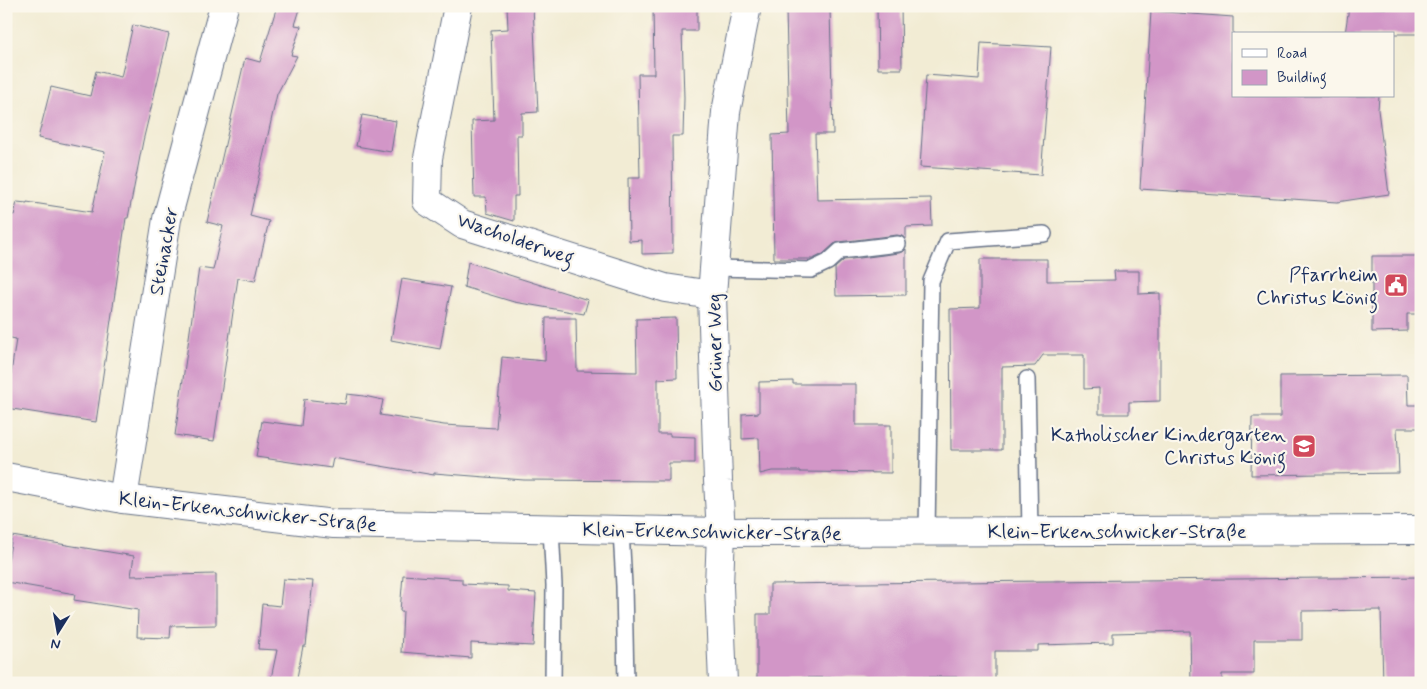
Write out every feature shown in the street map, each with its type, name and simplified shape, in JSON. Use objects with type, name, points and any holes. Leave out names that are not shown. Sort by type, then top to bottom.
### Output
[{"type":"street","name":"Steinacker","points":[[123,499],[167,219],[224,6]]},
{"type":"street","name":"Wacholderweg","points":[[458,6],[428,158],[427,201],[462,224],[664,288],[713,281]]},
{"type":"street","name":"Grüner Weg","points":[[723,683],[720,586],[722,532],[718,481],[713,281],[726,112],[747,6]]},
{"type":"street","name":"Klein-Erkenschwicker-Straße","points":[[6,477],[123,499],[334,524],[722,532],[1421,530]]},
{"type":"lane","points":[[927,532],[931,282],[948,240],[1044,234]]},
{"type":"lane","points":[[713,281],[811,270],[828,262],[840,252],[898,244]]},
{"type":"lane","points":[[1027,379],[1030,531]]},
{"type":"lane","points":[[551,529],[554,585],[553,683]]},
{"type":"lane","points":[[621,530],[626,683]]},
{"type":"building","points":[[277,6],[301,6],[295,25],[301,26],[291,55],[297,56],[277,94],[250,216],[269,221],[255,281],[238,278],[214,441],[175,435],[199,268],[213,270],[223,226],[207,222],[245,58],[260,62]]},
{"type":"building","points":[[507,6],[533,6],[538,112],[522,113],[522,135],[517,135],[518,196],[514,196],[514,221],[487,213],[486,197],[474,197],[472,121],[494,120],[491,30],[508,29]]},
{"type":"building","points":[[653,6],[697,6],[697,31],[682,31],[683,136],[672,136],[673,253],[642,254],[642,240],[629,241],[628,178],[640,178],[638,74],[654,74]]},
{"type":"building","points":[[901,6],[902,69],[878,69],[877,7]]},
{"type":"building","points":[[1349,7],[1421,10],[1421,34],[1345,32]]},
{"type":"building","points":[[830,9],[833,134],[815,134],[817,200],[931,198],[932,226],[906,227],[906,239],[897,235],[839,242],[813,259],[774,259],[772,135],[789,134],[786,10]]},
{"type":"building","points":[[1151,11],[1233,17],[1232,98],[1379,98],[1378,110],[1389,194],[1337,202],[1140,189]]},
{"type":"building","points":[[133,25],[169,34],[143,141],[128,218],[126,218],[96,422],[6,408],[16,339],[6,337],[6,214],[14,215],[17,202],[92,212],[105,152],[38,138],[51,87],[90,96],[96,71],[121,77]]},
{"type":"building","points":[[981,43],[1051,47],[1041,175],[920,167],[926,75],[979,79]]},
{"type":"building","points":[[362,115],[396,121],[391,152],[356,146]]},
{"type":"building","points":[[906,249],[906,295],[836,296],[835,268],[844,260],[899,253]]},
{"type":"building","name":"Pfarrheim Christus König","points":[[1372,256],[1421,256],[1421,314],[1407,314],[1407,331],[1372,332]]},
{"type":"building","points":[[980,259],[1047,259],[1047,281],[1115,280],[1114,271],[1139,271],[1139,294],[1160,293],[1160,401],[1129,402],[1129,414],[1099,414],[1099,388],[1084,389],[1084,355],[1043,355],[1035,366],[1002,367],[1002,450],[951,450],[950,309],[980,308]]},
{"type":"building","points":[[468,262],[588,300],[584,314],[514,302],[464,287]]},
{"type":"building","points":[[402,279],[451,287],[440,349],[391,340]]},
{"type":"building","points":[[546,318],[576,318],[577,371],[637,372],[636,319],[676,318],[677,378],[658,379],[658,434],[695,437],[695,463],[669,463],[669,481],[524,480],[434,473],[434,475],[333,458],[331,468],[256,457],[262,421],[301,426],[304,399],[345,404],[347,394],[364,396],[383,400],[380,415],[444,425],[496,428],[502,357],[545,361]]},
{"type":"building","points":[[1407,375],[1408,405],[1421,405],[1421,428],[1397,428],[1399,473],[1251,475],[1252,417],[1280,417],[1280,376]]},
{"type":"building","points":[[793,381],[793,384],[856,384],[856,425],[891,425],[891,473],[772,471],[760,474],[759,438],[742,439],[742,414],[759,413],[759,382]]},
{"type":"building","points":[[12,536],[134,556],[131,576],[216,574],[216,625],[171,626],[170,638],[137,637],[138,610],[74,600],[75,594],[6,582]]},
{"type":"building","points":[[403,575],[462,579],[462,584],[508,586],[508,591],[536,593],[533,646],[471,643],[471,658],[401,652],[403,611],[400,611]]},
{"type":"building","points":[[1421,577],[1421,683],[1383,683],[1381,610],[1302,611],[1302,640],[1254,640],[1254,674],[1222,674],[1222,683],[1191,683],[1190,631],[1113,633],[1113,643],[1038,645],[1038,651],[995,651],[995,683],[958,683],[957,677],[897,677],[897,683],[868,683],[868,677],[786,678],[786,683],[757,683],[757,614],[770,614],[770,584]]},
{"type":"building","points":[[283,579],[313,581],[306,646],[303,646],[296,683],[270,683],[277,650],[258,649],[262,604],[280,606]]},
{"type":"place","name":"Pfarrheim Christus König","points":[[1396,285]]},
{"type":"place","name":"Katholischer Kindergarten Christus König","points":[[1304,446]]}]
